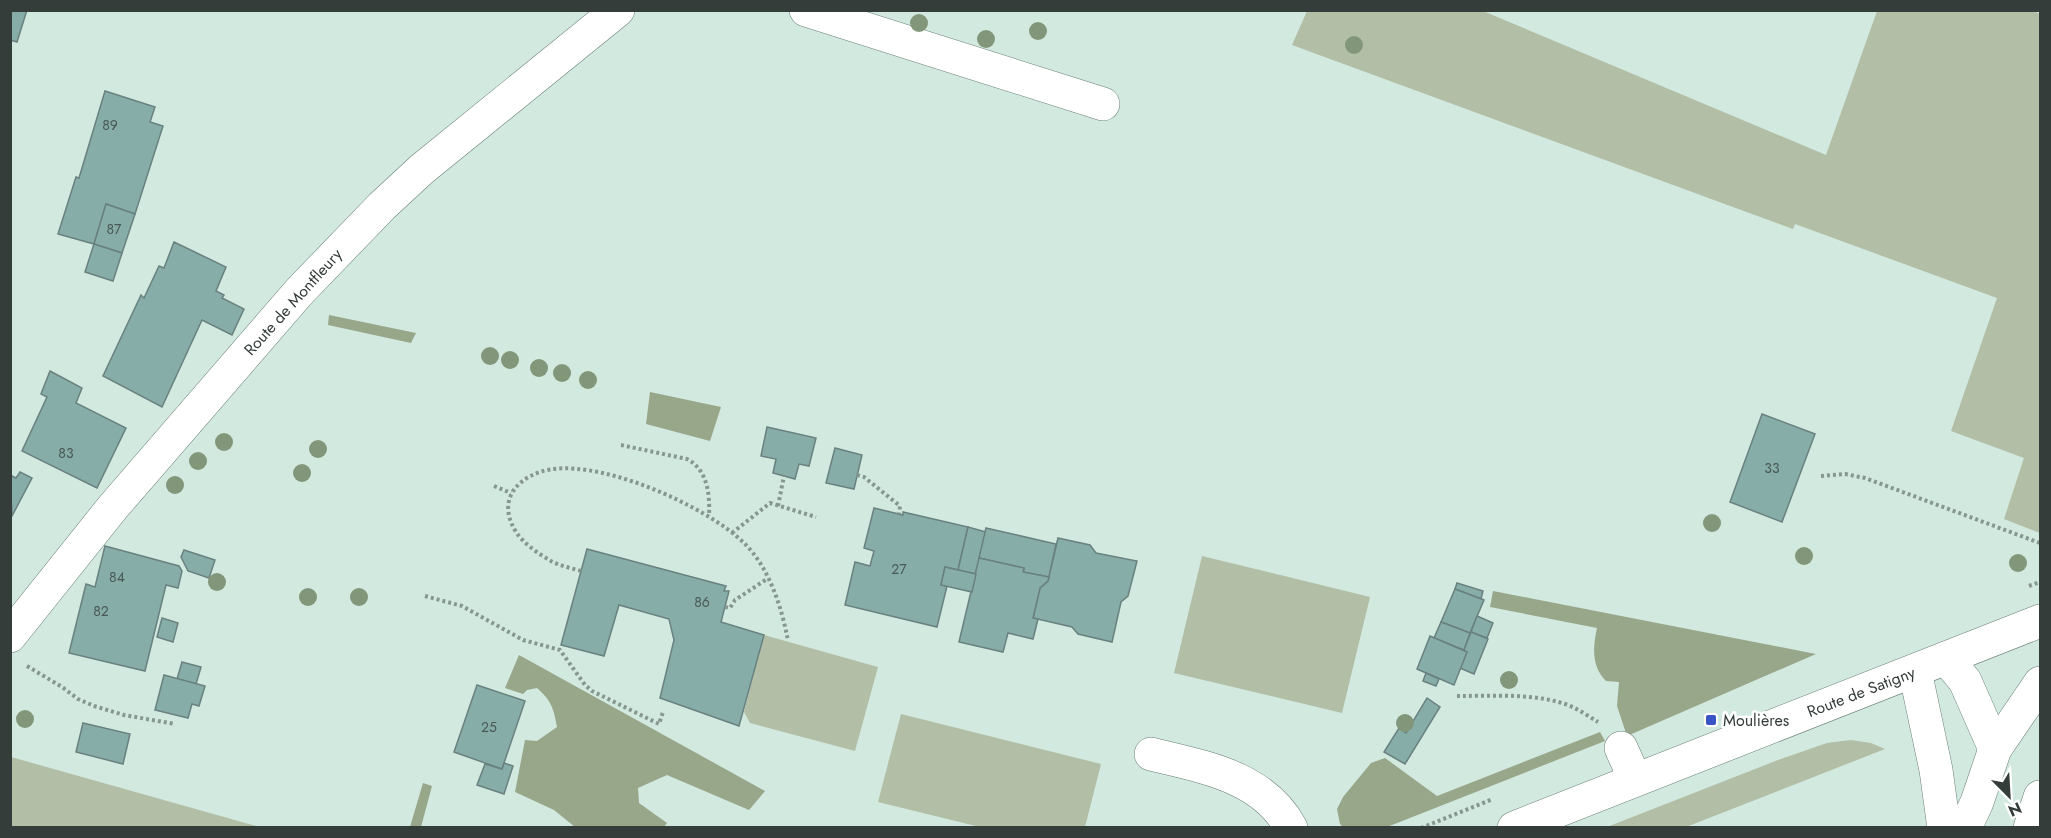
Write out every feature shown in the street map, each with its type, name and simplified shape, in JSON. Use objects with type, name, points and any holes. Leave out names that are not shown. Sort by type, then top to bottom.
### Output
[{"type":"street","name":"Route de Montfleury","points":[[15,648],[121,498],[299,292],[382,206],[422,169],[618,10]]},
{"type":"street","points":[[806,10],[1103,104]]},
{"type":"street","name":"Route de Satigny","points":[[1514,828],[2040,621]]},
{"type":"street","points":[[1946,658],[1965,681],[1995,749]]},
{"type":"street","points":[[1915,671],[1936,770],[1944,828]]},
{"type":"street","points":[[1965,828],[1977,802],[1995,749],[2040,683]]},
{"type":"street","points":[[1611,736],[1635,779]]},
{"type":"street","points":[[1151,754],[1199,766],[1246,783],[1275,805],[1291,828]]},
{"type":"street","points":[[2030,828],[2040,796]]},
{"type":"path","points":[[621,445],[693,462],[706,484],[710,498],[709,517]]},
{"type":"path","points":[[581,571],[554,563],[521,538],[511,520],[509,513],[511,493],[516,486],[538,473],[556,469],[609,475],[670,496],[709,517],[732,533],[752,552],[778,600],[788,641]]},
{"type":"path","points":[[1821,476],[1845,474],[1865,478],[2040,543]]},
{"type":"path","points":[[857,475],[864,477],[900,506],[899,514]]},
{"type":"path","points":[[778,506],[784,476]]},
{"type":"path","points":[[494,486],[511,493]]},
{"type":"path","points":[[732,533],[770,503],[816,516]]},
{"type":"path","points":[[725,607],[730,608],[735,600],[768,579]]},
{"type":"path","points":[[424,596],[462,606],[523,640],[560,650],[585,685],[592,691],[659,724],[663,712]]},
{"type":"path","points":[[15,648],[78,699],[124,715],[175,724]]},
{"type":"path","points":[[1457,696],[1525,697],[1566,704],[1611,736]]},
{"type":"green space","points":[[2031,10],[2040,14],[2040,533],[2004,519],[2024,458],[1951,431],[1997,298],[1795,224],[1793,229],[1292,45],[1307,11],[1483,11],[1826,155],[1877,11]]},
{"type":"green space","points":[[329,315],[416,333],[411,343],[328,325]]},
{"type":"green space","points":[[650,392],[721,407],[710,441],[646,424]]},
{"type":"green space","points":[[1202,556],[1370,597],[1342,713],[1174,673]]},
{"type":"green space","points":[[1493,591],[1816,654],[1627,736],[1617,706],[1619,682],[1606,681],[1598,669],[1594,656],[1597,628],[1490,607]]},
{"type":"green space","points":[[764,635],[878,667],[855,751],[750,723],[744,712]]},
{"type":"green space","points":[[519,655],[765,791],[749,810],[667,775],[638,788],[639,803],[667,823],[664,827],[575,827],[554,810],[515,792],[525,740],[537,741],[557,727],[551,705],[537,688],[527,690],[523,694],[505,688]]},
{"type":"green space","points":[[901,714],[1101,764],[1085,827],[980,827],[878,802]]},
{"type":"green space","points":[[1600,732],[1605,741],[1387,827],[1343,827],[1340,824],[1337,809],[1343,797],[1371,763],[1385,758],[1437,796]]},
{"type":"green space","points":[[1851,740],[1871,743],[1885,749],[1686,827],[1607,827],[1778,760],[1827,743]]},
{"type":"green space","points":[[11,757],[260,827],[11,827]]},
{"type":"green space","points":[[423,783],[432,786],[421,827],[410,827]]},
{"type":"building","points":[[10,10],[27,10],[17,42],[10,40]]},
{"type":"building","points":[[105,91],[155,107],[150,122],[163,126],[135,214],[106,204],[94,244],[58,234],[76,177],[79,178]]},
{"type":"building","points":[[106,204],[135,214],[122,253],[94,244]]},
{"type":"building","points":[[174,242],[226,267],[216,291],[224,295],[222,298],[244,309],[232,335],[202,320],[162,407],[103,376],[141,295],[144,298],[159,266],[164,268]]},
{"type":"building","points":[[94,244],[122,253],[113,281],[85,272]]},
{"type":"building","points":[[50,371],[82,388],[76,403],[126,428],[97,488],[22,451],[47,397],[41,394]]},
{"type":"building","points":[[1762,414],[1815,434],[1782,522],[1730,502]]},
{"type":"building","points":[[767,427],[816,438],[809,466],[799,464],[795,479],[773,473],[776,459],[761,456]]},
{"type":"building","points":[[835,448],[862,455],[854,489],[826,483]]},
{"type":"building","points":[[20,472],[32,478],[12,516],[10,475],[16,478]]},
{"type":"building","points":[[874,508],[903,515],[903,512],[968,527],[958,570],[945,567],[941,585],[947,586],[937,627],[845,605],[855,562],[870,566],[874,551],[864,548]]},
{"type":"building","points":[[968,527],[986,532],[976,574],[958,570]]},
{"type":"building","points":[[986,528],[1056,544],[1049,577],[1023,572],[1024,568],[979,558]]},
{"type":"building","points":[[1058,538],[1090,545],[1096,553],[1137,561],[1128,596],[1121,602],[1112,642],[1078,634],[1072,627],[1033,618],[1040,588],[1048,581]]},
{"type":"building","points":[[105,546],[179,566],[182,571],[178,588],[166,585],[145,671],[69,653],[86,584],[95,587]]},
{"type":"building","points":[[587,549],[726,586],[724,591],[729,591],[721,622],[764,635],[739,726],[660,698],[674,640],[669,619],[619,605],[604,656],[561,645]]},
{"type":"building","points":[[184,550],[215,560],[209,578],[188,571],[181,557]]},
{"type":"building","points":[[979,558],[1024,568],[1023,572],[1049,577],[1040,588],[1033,618],[1038,619],[1033,639],[1008,633],[1003,652],[959,642]]},
{"type":"building","points":[[945,567],[976,574],[972,592],[941,585]]},
{"type":"building","points":[[1457,583],[1483,591],[1481,599],[1455,589]]},
{"type":"building","points":[[1455,589],[1484,600],[1470,633],[1441,622]]},
{"type":"building","points":[[1477,616],[1493,623],[1487,638],[1471,632]]},
{"type":"building","points":[[162,618],[178,623],[173,642],[157,637]]},
{"type":"building","points":[[1441,622],[1470,633],[1464,650],[1434,638]]},
{"type":"building","points":[[1471,632],[1488,639],[1474,674],[1460,668],[1467,652],[1464,650]]},
{"type":"building","points":[[1430,636],[1467,652],[1454,685],[1417,669]]},
{"type":"building","points":[[182,662],[201,667],[196,684],[177,679]]},
{"type":"building","points":[[1426,673],[1439,679],[1436,686],[1423,681]]},
{"type":"building","points":[[164,675],[205,686],[199,706],[192,704],[188,718],[155,710]]},
{"type":"building","points":[[477,685],[525,701],[502,769],[454,752]]},
{"type":"building","points":[[1427,698],[1440,707],[1405,764],[1384,752],[1399,728],[1406,733]]},
{"type":"building","points":[[83,723],[130,734],[123,764],[76,752]]},
{"type":"building","points":[[504,763],[513,766],[504,794],[477,785],[485,764],[502,769]]},
{"type":"place","name":"Moulières","points":[[1711,720]]}]
